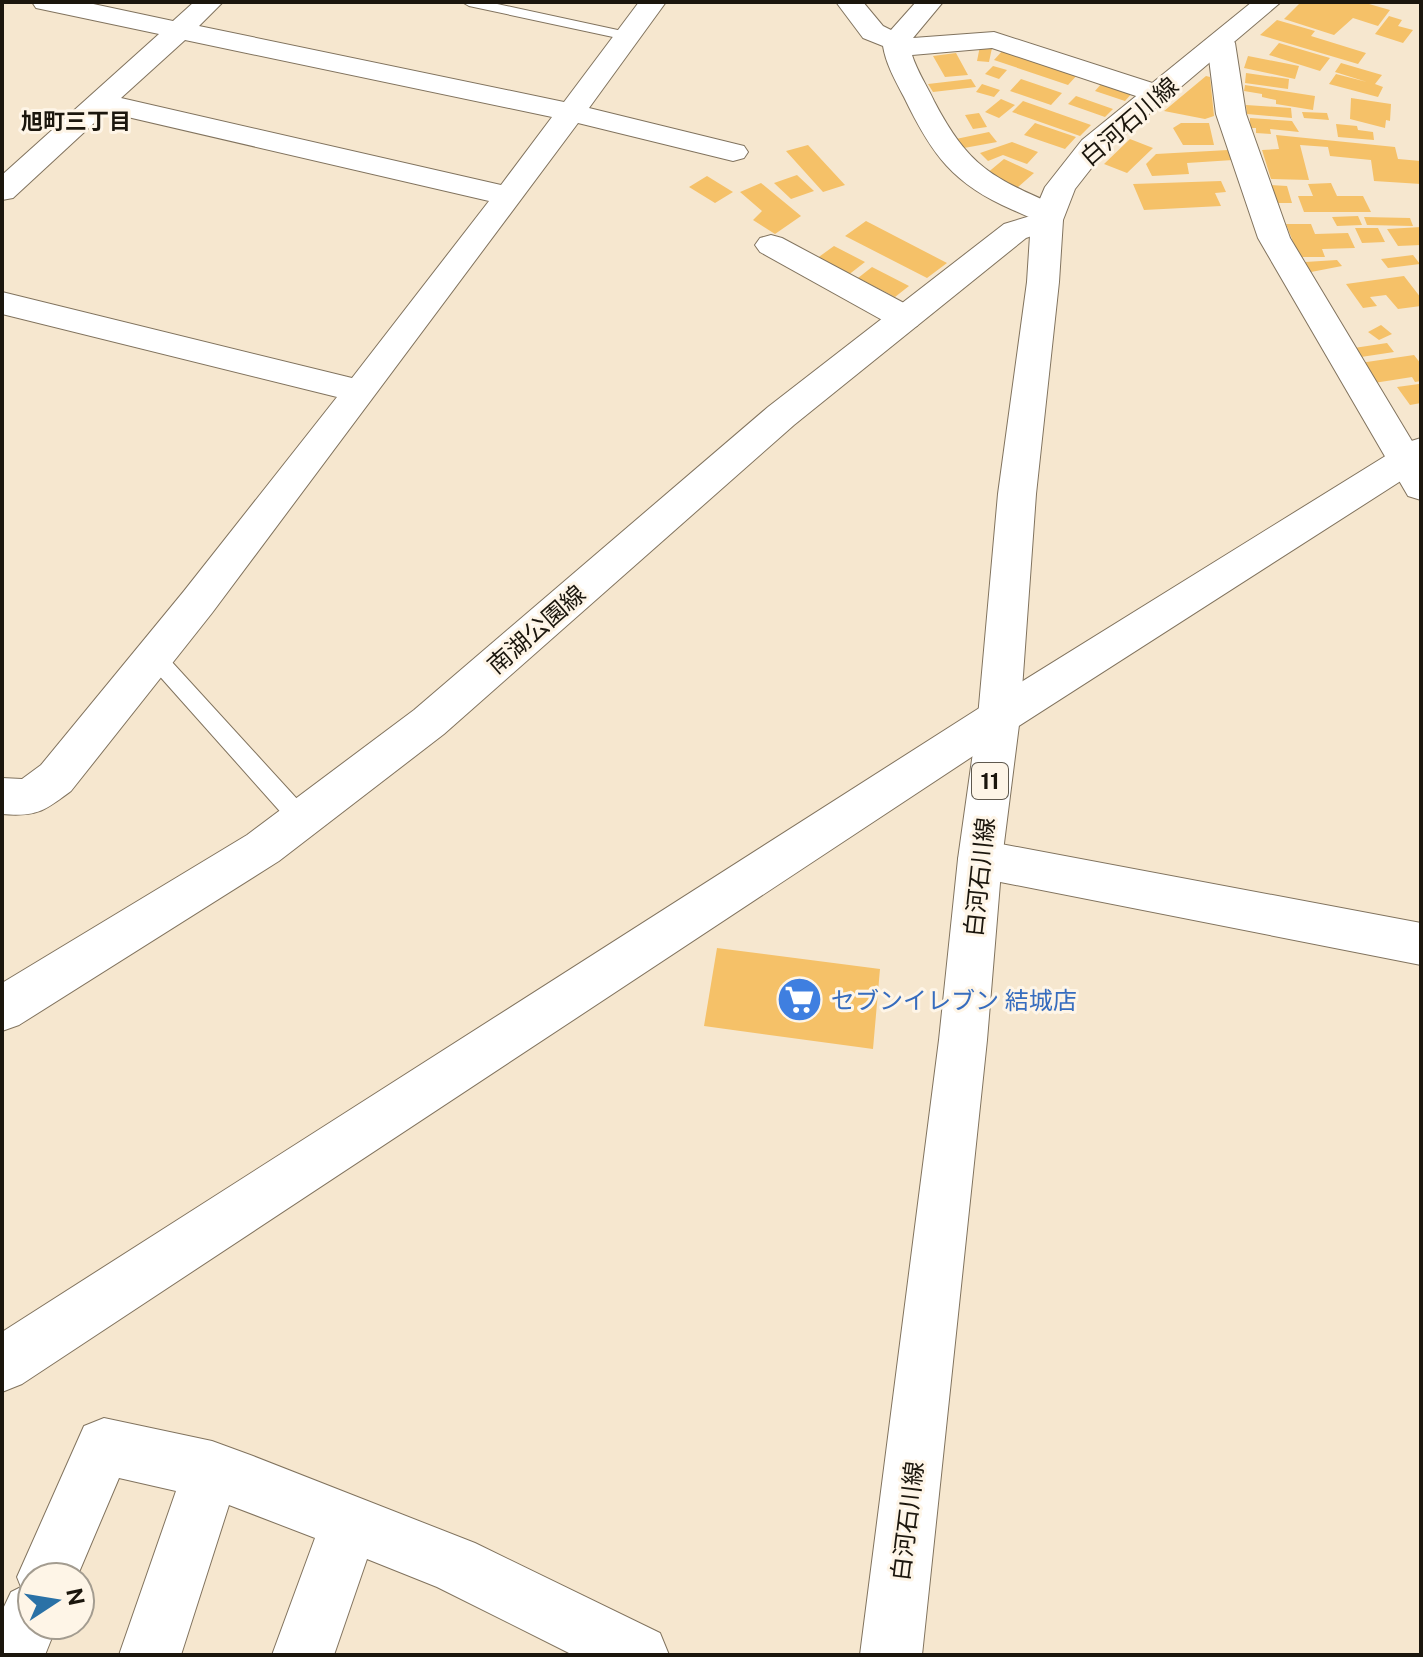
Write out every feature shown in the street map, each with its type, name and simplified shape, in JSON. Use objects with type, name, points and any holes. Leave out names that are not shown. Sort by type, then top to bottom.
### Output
[{"type":"street","points":[[45,2],[570,112],[733,152]]},
{"type":"street","points":[[2,191],[210,2]]},
{"type":"street","points":[[2,796],[29,798],[56,778],[359,391],[653,2]]},
{"type":"street","points":[[849,2],[873,32],[897,45],[994,40],[1158,94]]},
{"type":"street","points":[[930,2],[897,45],[899,59],[954,160],[968,173],[1048,217]]},
{"type":"street","name":"白河石川線","points":[[891,1655],[963,1040],[980,859],[999,717],[1017,494],[1048,217],[1060,187],[1093,146],[1268,2]]},
{"type":"street","points":[[2,1364],[999,717],[1416,467],[1274,238],[1231,114],[1221,43]]},
{"type":"street","points":[[100,102],[509,196]]},
{"type":"street","name":"南湖公園線","points":[[2,1009],[263,848],[429,722],[781,416],[1015,231],[1048,217]]},
{"type":"street","points":[[771,245],[905,318]]},
{"type":"street","points":[[2,303],[359,391]]},
{"type":"street","points":[[980,859],[1421,944]]},
{"type":"street","points":[[54,1561],[104,1446],[212,1470],[454,1564],[638,1655]]},
{"type":"street","points":[[150,1655],[212,1470]]},
{"type":"street","points":[[303,1655],[349,1525]]},
{"type":"lane","points":[[469,2],[627,36]]},
{"type":"lane","points":[[154,656],[301,819]]},
{"type":"building","points":[[1301,2],[1362,2],[1390,10],[1378,26],[1353,18],[1334,35],[1284,19]]},
{"type":"building","points":[[1389,16],[1402,20],[1398,26],[1413,30],[1403,43],[1375,34]]},
{"type":"building","points":[[1277,20],[1315,31],[1311,36],[1366,53],[1358,64],[1260,35]]},
{"type":"building","points":[[1279,43],[1330,58],[1320,71],[1269,55]]},
{"type":"building","points":[[980,46],[992,48],[989,62],[977,61]]},
{"type":"building","points":[[1004,49],[1079,73],[1068,85],[994,60]]},
{"type":"building","points":[[956,53],[968,75],[945,77],[933,56]]},
{"type":"building","points":[[1248,56],[1299,66],[1295,79],[1244,68]]},
{"type":"building","points":[[1341,63],[1382,75],[1375,84],[1383,87],[1378,97],[1329,84],[1336,74],[1367,82],[1335,72]]},
{"type":"building","points":[[993,66],[1007,70],[999,79],[985,74]]},
{"type":"building","points":[[1246,73],[1289,79],[1288,89],[1245,83]]},
{"type":"building","points":[[1206,76],[1210,77],[1214,116],[1205,119],[1164,111]]},
{"type":"building","points":[[971,79],[976,87],[933,92],[928,84]]},
{"type":"building","points":[[1021,79],[1062,93],[1051,105],[1010,91]]},
{"type":"building","points":[[1102,83],[1133,92],[1125,101],[1095,91]]},
{"type":"building","points":[[982,84],[1000,90],[994,97],[976,92]]},
{"type":"building","points":[[1245,85],[1315,96],[1313,110],[1276,104],[1276,100],[1262,97],[1262,94],[1244,91]]},
{"type":"building","points":[[1076,96],[1113,109],[1105,117],[1068,104]]},
{"type":"building","points":[[1351,98],[1391,104],[1390,121],[1386,120],[1385,128],[1350,119]]},
{"type":"building","points":[[1001,99],[1015,105],[999,118],[985,112]]},
{"type":"building","points":[[1023,101],[1091,125],[1080,136],[1012,112]]},
{"type":"building","points":[[1246,105],[1291,108],[1292,118],[1247,114]]},
{"type":"building","points":[[1302,112],[1327,113],[1329,120],[1304,118]]},
{"type":"building","points":[[979,113],[987,127],[973,129],[965,115]]},
{"type":"building","points":[[1250,118],[1292,121],[1299,132],[1270,129],[1271,134],[1256,133],[1256,128],[1250,128]]},
{"type":"building","points":[[1035,123],[1076,137],[1065,149],[1024,135]]},
{"type":"building","points":[[1181,123],[1209,123],[1214,145],[1183,145],[1173,128]]},
{"type":"building","points":[[1336,124],[1357,126],[1358,130],[1373,132],[1374,140],[1338,137]]},
{"type":"building","points":[[989,132],[997,142],[964,148],[956,139]]},
{"type":"building","points":[[1276,135],[1395,147],[1398,159],[1421,161],[1421,184],[1374,181],[1371,160],[1330,156],[1328,147],[1300,145],[1309,180],[1271,179],[1262,150],[1279,149]]},
{"type":"building","points":[[1130,139],[1153,148],[1127,173],[1104,164]]},
{"type":"building","points":[[1012,142],[1038,152],[1027,164],[1003,155],[988,161],[980,153]]},
{"type":"building","points":[[808,145],[845,185],[823,192],[786,151]]},
{"type":"building","points":[[1228,150],[1233,160],[1187,163],[1189,174],[1152,176],[1146,164],[1156,154]]},
{"type":"building","points":[[1004,159],[1034,173],[1017,188],[986,174]]},
{"type":"building","points":[[797,175],[814,191],[791,199],[774,183]]},
{"type":"building","points":[[707,176],[733,192],[715,203],[689,187]]},
{"type":"building","points":[[1221,181],[1226,192],[1215,193],[1221,206],[1144,210],[1133,184]]},
{"type":"building","points":[[761,183],[801,216],[775,234],[753,220],[762,211],[740,192]]},
{"type":"building","points":[[1331,183],[1337,196],[1363,196],[1371,212],[1304,212],[1298,196],[1313,196],[1308,184]]},
{"type":"building","points":[[1268,185],[1287,186],[1292,203],[1273,203]]},
{"type":"building","points":[[1358,216],[1362,225],[1337,226],[1332,217]]},
{"type":"building","points":[[1364,217],[1410,218],[1413,226],[1367,225]]},
{"type":"building","points":[[866,221],[947,263],[927,278],[845,236]]},
{"type":"building","points":[[1286,224],[1311,224],[1315,234],[1348,233],[1355,248],[1322,249],[1325,257],[1299,257]]},
{"type":"building","points":[[1421,227],[1421,245],[1398,246],[1387,229]]},
{"type":"building","points":[[1355,228],[1378,228],[1385,242],[1362,243]]},
{"type":"building","points":[[834,246],[865,262],[847,276],[816,259]]},
{"type":"building","points":[[1413,255],[1420,264],[1388,268],[1381,259]]},
{"type":"building","points":[[1337,260],[1342,266],[1311,272],[1305,262]]},
{"type":"building","points":[[872,267],[909,286],[895,297],[858,278]]},
{"type":"building","points":[[1404,276],[1421,298],[1421,306],[1398,309],[1386,295],[1370,297],[1377,306],[1363,308],[1346,284]]},
{"type":"building","points":[[1381,325],[1392,334],[1379,340],[1368,332]]},
{"type":"building","points":[[1387,343],[1394,352],[1361,357],[1354,348]]},
{"type":"building","points":[[1414,355],[1421,364],[1421,381],[1415,382],[1412,377],[1374,383],[1360,363]]},
{"type":"building","points":[[1419,384],[1421,403],[1410,405],[1397,387]]},
{"type":"building","points":[[717,948],[880,969],[873,1049],[704,1026]]},
{"type":"place","name":"セブンイレブン 結城店","points":[[800,1000]]},
{"type":"district","name":"旭町三丁目","points":[[76,121]]}]
